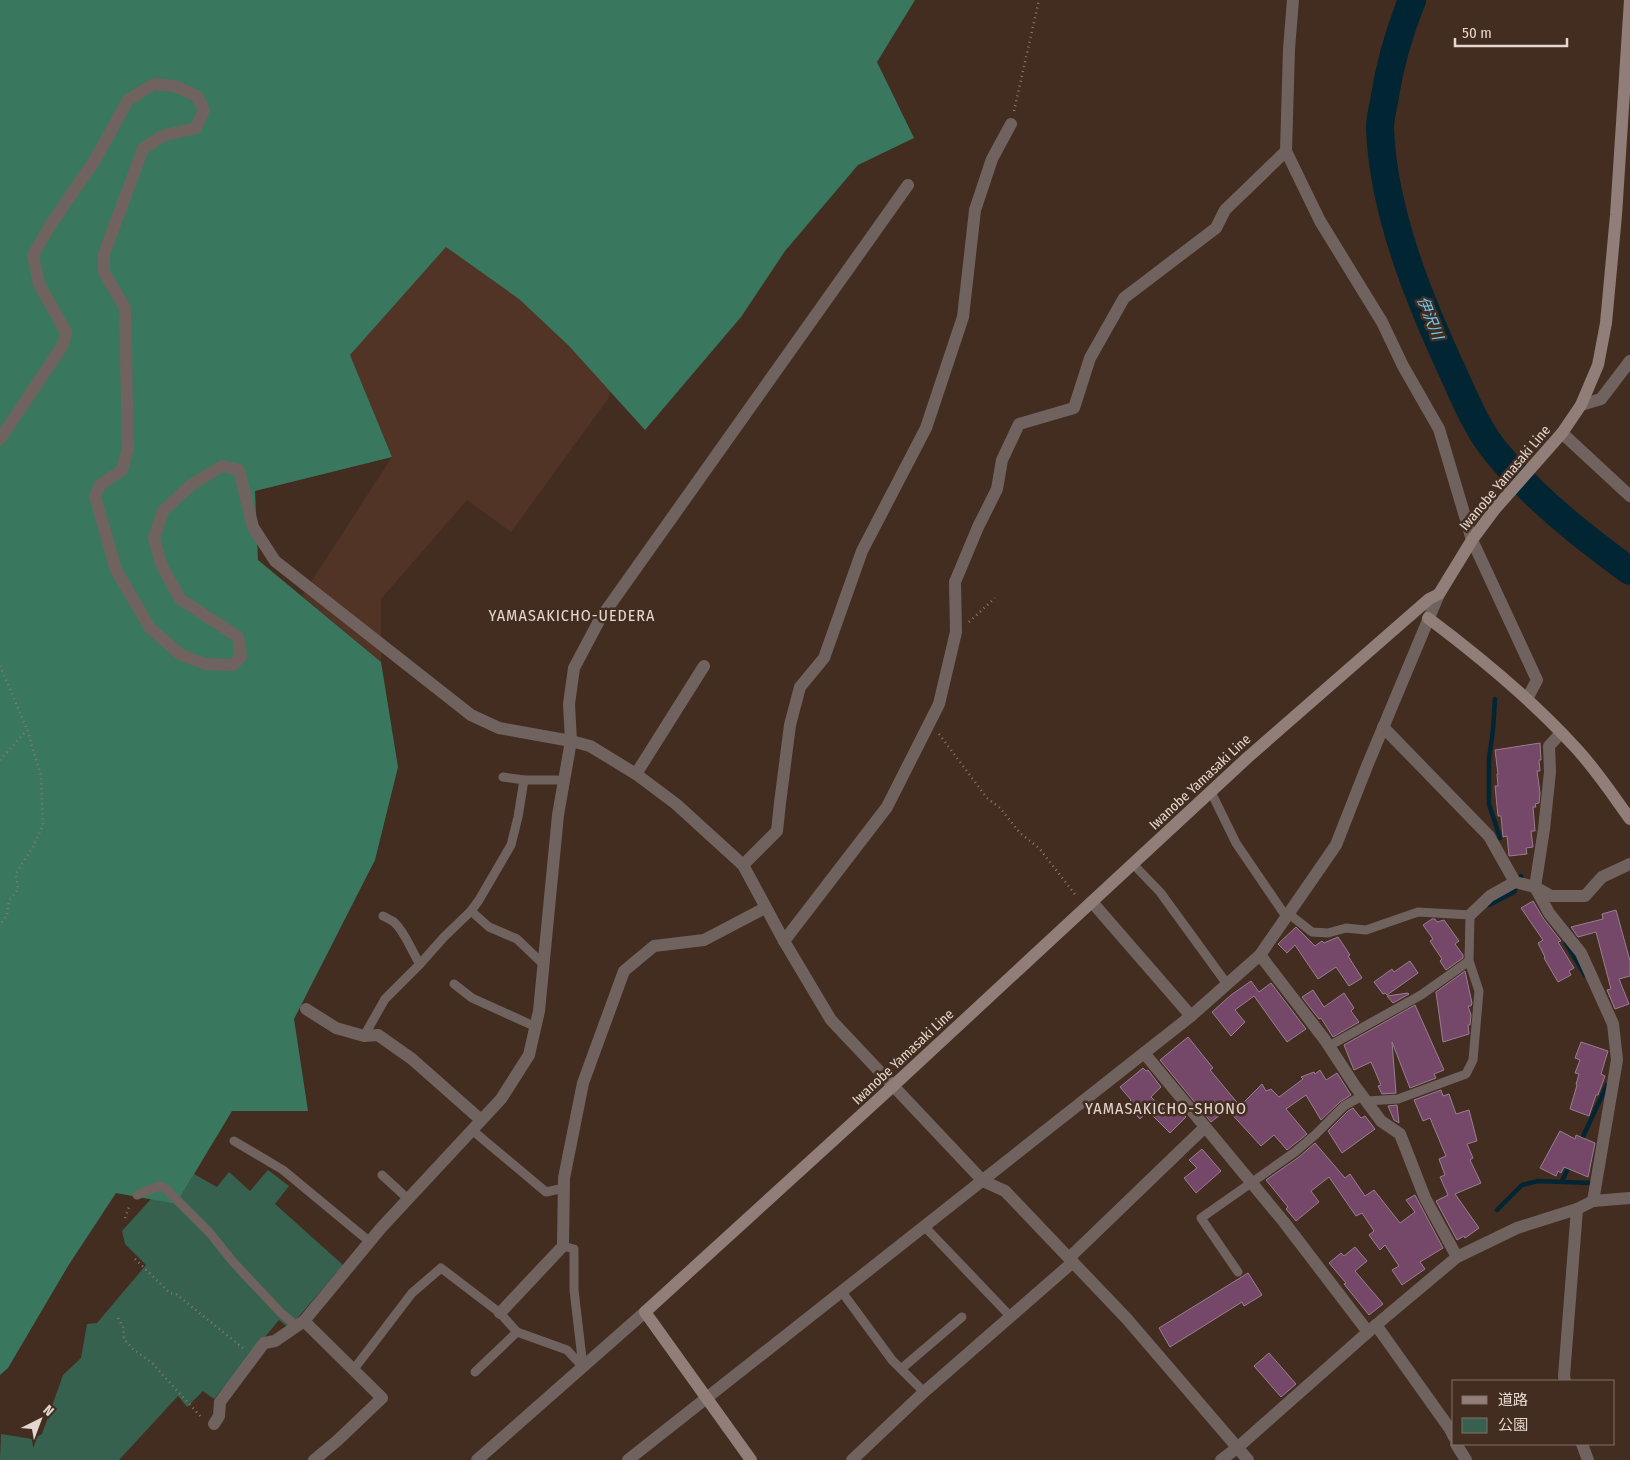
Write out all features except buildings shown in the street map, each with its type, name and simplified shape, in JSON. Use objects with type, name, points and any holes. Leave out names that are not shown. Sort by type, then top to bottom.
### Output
[{"type":"main road","name":"Iwanobe Yamasaki Line","points":[[645,1312],[893,1086],[1247,758],[1429,599],[1439,594],[1472,540],[1560,436],[1582,405],[1598,365],[1606,323],[1616,215],[1630,0]]},
{"type":"main road","points":[[1428,618],[1527,698],[1575,747],[1630,819]]},
{"type":"main road","points":[[645,1312],[751,1460]]},
{"type":"street","points":[[1293,0],[1289,49],[1286,151],[1320,221],[1382,322],[1403,366],[1439,429],[1472,540],[1536,680],[1527,698]]},
{"type":"street","points":[[0,439],[63,345],[66,332],[38,284],[33,255],[51,224],[95,160],[128,100],[154,84],[175,86],[197,96],[204,110],[196,128],[162,136],[142,149],[104,254],[104,272],[125,308],[128,448],[122,470],[100,485],[95,496],[116,570],[150,628],[181,655],[205,664],[232,665],[241,657],[238,637],[180,599],[161,564],[154,538],[163,511],[191,485],[222,466],[239,470],[253,527],[275,561],[471,715],[499,728],[590,746],[636,774],[676,804],[744,865],[765,908],[831,1020],[983,1181],[1004,1191],[1127,1319],[1248,1460]]},
{"type":"street","points":[[744,865],[777,831],[790,725],[800,687],[824,658],[862,551],[926,428],[963,317],[976,210],[992,159],[1011,124]]},
{"type":"street","points":[[784,941],[887,807],[940,704],[956,632],[955,582],[978,527],[997,489],[1002,460],[1019,424],[1074,408],[1090,358],[1124,298],[1216,228],[1225,210],[1286,151]]},
{"type":"street","points":[[214,1424],[219,1416],[220,1402],[264,1343],[275,1341],[301,1324],[408,1199],[501,1099],[529,1054],[539,1011],[558,814],[570,741],[568,704],[574,668],[600,619],[908,185]]},
{"type":"street","points":[[1582,405],[1601,399],[1630,361]]},
{"type":"street","points":[[1560,436],[1630,496]]},
{"type":"street","points":[[628,1460],[1144,1054],[1191,1016],[1260,955],[1336,845],[1439,594]]},
{"type":"street","points":[[636,774],[704,666]]},
{"type":"street","points":[[1383,727],[1489,836],[1515,882]]},
{"type":"street","points":[[1561,733],[1549,746],[1550,772],[1535,887],[1549,913],[1581,953],[1613,1024],[1617,1060],[1592,1201]]},
{"type":"street","points":[[1470,915],[1490,896],[1515,882],[1535,887],[1552,896],[1585,896],[1602,877],[1630,864]]},
{"type":"street","points":[[1089,905],[1191,1016]]},
{"type":"street","points":[[500,1313],[563,1246],[564,1178],[584,1083],[624,971],[654,946],[704,940],[765,908]]},
{"type":"street","points":[[1260,955],[1329,1046],[1381,1121],[1400,1134],[1425,1198],[1457,1257]]},
{"type":"street","points":[[306,1009],[336,1028],[364,1036],[378,1035],[412,1059],[482,1120]]},
{"type":"street","points":[[1144,1054],[1372,1328],[1452,1432]]},
{"type":"street","points":[[852,1460],[924,1392],[1071,1260],[1205,1127]]},
{"type":"street","points":[[1221,1460],[1372,1328],[1457,1257],[1517,1228],[1577,1210],[1592,1201],[1630,1198]]},
{"type":"street","points":[[1565,1380],[1577,1210]]},
{"type":"street","points":[[477,1460],[645,1312]]},
{"type":"street","points":[[301,1324],[354,1369],[382,1398],[314,1460]]},
{"type":"street","points":[[1457,1445],[1466,1460]]},
{"type":"street","points":[[1582,1445],[1588,1460]]},
{"type":"lane","points":[[503,778],[564,780]]},
{"type":"lane","points":[[364,1036],[385,998],[472,911],[510,845],[518,817],[524,780]]},
{"type":"lane","points":[[1211,792],[1236,842],[1288,916],[1312,932],[1328,934],[1346,928],[1366,930],[1418,912],[1470,915],[1469,961],[1479,991],[1473,1060],[1466,1074],[1398,1099],[1365,1099],[1344,1106],[1316,1134],[1202,1218],[1238,1272]]},
{"type":"lane","points":[[1133,864],[1160,892],[1227,984]]},
{"type":"lane","points":[[472,911],[489,926],[517,939],[543,964]]},
{"type":"lane","points":[[383,916],[394,922],[420,964]]},
{"type":"lane","points":[[1329,1046],[1420,995],[1469,961]]},
{"type":"lane","points":[[454,984],[472,998],[536,1027]]},
{"type":"lane","points":[[472,1130],[546,1192],[564,1188]]},
{"type":"lane","points":[[234,1141],[283,1170],[370,1242]]},
{"type":"lane","points":[[382,1175],[408,1199]]},
{"type":"lane","points":[[137,1195],[159,1186],[165,1188],[209,1232],[234,1263],[282,1313],[301,1324]]},
{"type":"lane","points":[[925,1227],[1010,1316]]},
{"type":"lane","points":[[563,1246],[574,1249],[574,1290],[582,1367]]},
{"type":"lane","points":[[354,1369],[412,1293],[441,1268],[500,1313],[517,1332],[567,1350],[582,1367]]},
{"type":"lane","points":[[842,1292],[892,1360],[924,1392]]},
{"type":"lane","points":[[901,1369],[962,1317]]},
{"type":"lane","points":[[475,1372],[517,1332]]},
{"type":"path","points":[[1011,124],[1039,0]]},
{"type":"path","points":[[956,632],[995,598]]},
{"type":"path","points":[[0,666],[27,729],[42,776],[43,825],[34,845],[16,874],[18,889],[9,901],[7,915],[0,925]]},
{"type":"path","points":[[930,723],[987,798],[1000,808],[1020,833],[1038,848],[1089,905]]},
{"type":"path","points":[[0,760],[27,729]]},
{"type":"path","points":[[135,1259],[170,1293],[176,1294],[254,1357]]},
{"type":"path","points":[[118,1318],[122,1326],[124,1338],[128,1344],[152,1363],[206,1423],[214,1424]]},
{"type":"shaded area","points":[[446,247],[519,299],[569,346],[610,391],[608,399],[511,532],[467,500],[381,599],[381,662],[302,596],[392,457],[349,355]]},
{"type":"green space","points":[[0,0],[915,0],[877,62],[914,138],[858,165],[785,251],[741,317],[645,430],[569,346],[519,299],[446,247],[350,355],[392,457],[255,491],[258,560],[381,662],[398,767],[375,860],[294,1019],[308,1111],[232,1111],[176,1204],[116,1193],[68,1266],[8,1368],[0,1375]]},
{"type":"green space","points":[[268,1170],[289,1186],[275,1204],[343,1265],[289,1328],[279,1320],[214,1399],[203,1391],[187,1407],[178,1396],[119,1460],[0,1460],[1,1434],[32,1439],[42,1434],[63,1375],[81,1358],[87,1324],[97,1323],[146,1265],[125,1244],[122,1231],[151,1199],[176,1204],[194,1174],[217,1187],[229,1172],[250,1191]]},
{"type":"waterway","name":"伊沢川","points":[[1412,0],[1392,63],[1380,128],[1388,192],[1396,224],[1417,287],[1464,396],[1490,445],[1543,501],[1594,544],[1630,571]]},
{"type":"waterway","points":[[1495,699],[1489,759],[1489,804],[1500,838]]},
{"type":"waterway","points":[[1489,905],[1514,892],[1521,876]]},
{"type":"waterway","points":[[1566,943],[1585,975]]},
{"type":"waterway","points":[[1581,1141],[1607,1085]]},
{"type":"waterway","points":[[1562,1181],[1570,1164]]},
{"type":"waterway","points":[[1497,1210],[1522,1185],[1538,1181],[1591,1183]]},
{"type":"district","name":"YAMASAKICHO-UEDERA","points":[[572,615]]},
{"type":"district","name":"YAMASAKICHO-SHONO","points":[[1166,1108]]}]
